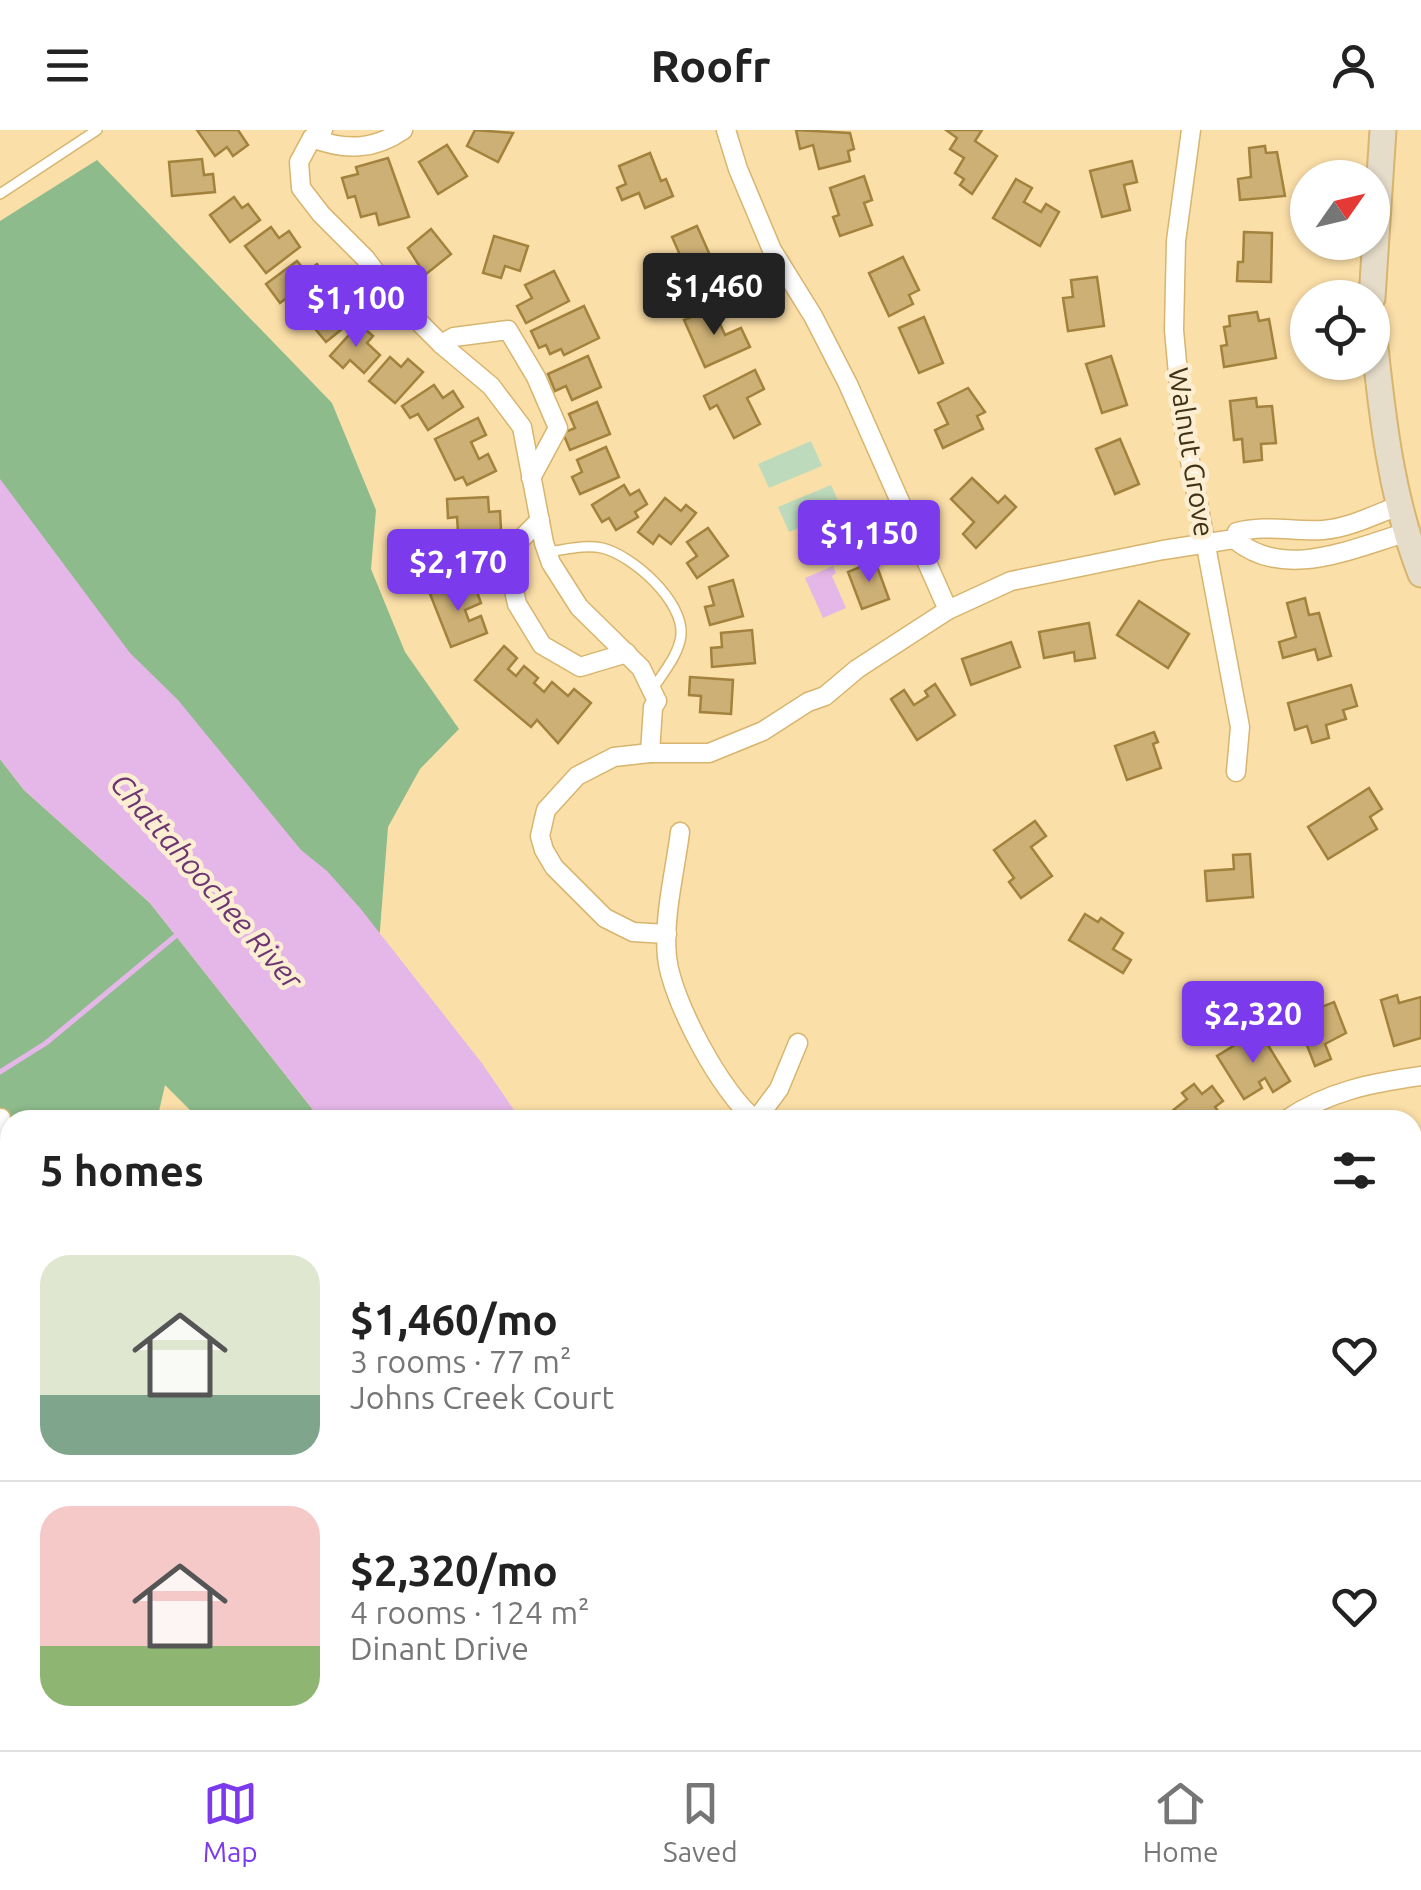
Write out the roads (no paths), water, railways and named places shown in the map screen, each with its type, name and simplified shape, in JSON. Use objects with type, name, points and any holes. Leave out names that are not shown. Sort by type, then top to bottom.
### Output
[{"type":"main road","points":[[1373,280],[1383,130]]},
{"type":"main road","points":[[1379,380],[1398,506],[1421,574]]},
{"type":"street","points":[[404,130],[382,142],[346,148],[318,134],[299,162],[301,188],[398,301],[441,344],[492,386],[522,428],[547,552],[579,607],[642,668],[657,701],[650,753]]},
{"type":"street","points":[[726,130],[772,250],[813,316],[848,384],[948,610]]},
{"type":"street","name":"Walnut Grove","points":[[1191,130],[1176,240],[1174,330],[1182,418],[1240,727],[1236,772]]},
{"type":"street","points":[[441,344],[454,337],[508,330],[536,377],[558,428],[532,478]]},
{"type":"street","points":[[1234,540],[1238,532],[1253,528],[1330,529],[1398,506]]},
{"type":"street","points":[[540,520],[516,544],[508,564],[517,604],[542,645],[580,667],[627,653]]},
{"type":"street","points":[[667,934],[633,932],[605,918],[554,867],[544,850],[540,836],[546,810],[576,776],[614,757],[709,753],[764,731],[808,702],[825,696],[857,668],[948,610],[1012,581],[1234,540],[1260,556],[1300,561],[1405,533]]},
{"type":"street","points":[[680,832],[667,934],[668,971],[690,1024],[725,1086],[747,1110]]},
{"type":"street","points":[[763,1110],[779,1088],[798,1043]]},
{"type":"street","points":[[1301,1110],[1358,1085],[1421,1076]]},
{"type":"lane","points":[[0,194],[97,130]]},
{"type":"lane","points":[[547,552],[599,547],[622,555],[670,601],[682,632],[675,655],[651,691]]},
{"type":"water","name":"Chattahoochee River","points":[[0,479],[130,653],[178,700],[301,850],[327,871],[360,908],[514,1110],[313,1110],[150,903],[24,790],[0,759]]},
{"type":"water","points":[[833,566],[836,573],[832,576],[846,608],[823,618],[805,578]]},
{"type":"waterway","points":[[0,1072],[46,1043],[179,933]]}]
